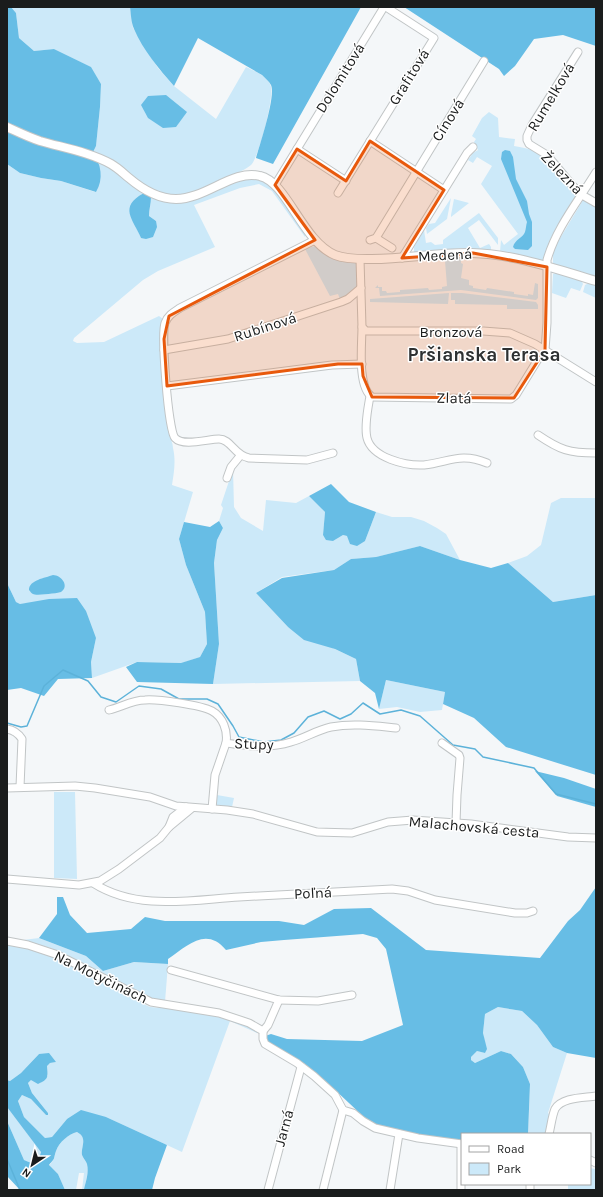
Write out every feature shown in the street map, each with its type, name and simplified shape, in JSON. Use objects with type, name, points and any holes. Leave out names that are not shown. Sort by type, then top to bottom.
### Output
[{"type":"street","name":"Dolomitová","points":[[275,185],[385,7],[410,22]]},
{"type":"street","name":"Grafitová","points":[[338,193],[434,38],[410,22]]},
{"type":"street","name":"Rumelková","points":[[528,142],[527,136],[532,125],[578,52]]},
{"type":"street","name":"Cínová","points":[[392,248],[373,239],[417,172],[477,66],[484,61]]},
{"type":"street","points":[[7,127],[39,141],[100,158],[114,165],[146,190],[161,197],[175,199],[190,198],[238,177],[249,175],[265,177],[275,185],[315,240],[335,254],[348,258],[360,259],[402,258]]},
{"type":"street","points":[[370,141],[444,190]]},
{"type":"street","name":"Železná","points":[[528,142],[546,155],[582,195],[596,203]]},
{"type":"street","name":"Medená","points":[[402,258],[467,152],[473,147]]},
{"type":"street","points":[[297,149],[346,181]]},
{"type":"street","points":[[545,350],[547,323],[547,260],[553,241],[596,172]]},
{"type":"street","points":[[315,240],[173,312],[164,328],[167,386],[172,430],[175,438],[178,440],[184,442],[222,439],[228,443],[240,456],[249,458],[307,460],[333,453]]},
{"type":"street","name":"Medená","points":[[402,258],[441,254],[473,253],[513,259],[596,281]]},
{"type":"street","points":[[360,259],[363,381],[370,396],[366,427],[367,439],[372,448],[382,456],[396,461],[416,465],[465,457],[487,463]]},
{"type":"street","name":"Rubínová","points":[[164,350],[228,339],[341,302],[348,299],[361,288]]},
{"type":"street","name":"Bronzová","points":[[362,327],[368,332],[482,331],[510,333],[545,350],[596,382]]},
{"type":"street","name":"Zlatá","points":[[370,396],[506,400],[514,398],[545,350]]},
{"type":"street","points":[[167,386],[332,365],[362,364]]},
{"type":"street","points":[[538,435],[559,448],[574,452],[596,453]]},
{"type":"street","points":[[228,478],[231,468],[240,456]]},
{"type":"street","name":"Stupy","points":[[109,710],[145,700],[167,701],[206,708],[222,720],[227,734],[226,743],[269,747],[288,743],[319,730],[333,727],[367,725],[396,728]]},
{"type":"street","points":[[7,729],[15,731],[22,739],[20,788]]},
{"type":"street","points":[[212,809],[215,775],[226,743]]},
{"type":"street","points":[[442,743],[459,755],[460,758],[456,823]]},
{"type":"street","name":"Malachovská cesta","points":[[7,788],[75,786],[95,788],[150,797],[180,810],[212,809],[253,814],[306,830],[329,833],[352,833],[399,820],[413,820],[456,823],[568,837],[596,838]]},
{"type":"street","points":[[7,879],[79,885],[93,883],[107,877],[160,838],[169,828],[180,810]]},
{"type":"street","name":"Poľná","points":[[93,883],[110,893],[120,896],[160,902],[190,902],[238,897],[392,889],[408,891],[435,900],[514,913],[527,913],[533,911]]},
{"type":"street","name":"Na Motyčinách","points":[[7,941],[28,945],[58,955],[151,1002],[219,1013],[249,1023],[263,1031]]},
{"type":"street","points":[[170,970],[279,1000],[318,1001],[352,995]]},
{"type":"street","points":[[279,1000],[268,1025],[263,1031],[262,1039],[265,1044],[302,1067],[330,1090],[338,1100],[343,1110],[323,1190]]},
{"type":"street","name":"Jarná","points":[[268,1190],[302,1067]]},
{"type":"street","points":[[549,1133],[554,1112],[560,1104],[568,1100],[596,1096]]},
{"type":"street","points":[[343,1110],[353,1113],[369,1126],[399,1134],[461,1144],[461,1190]]},
{"type":"street","points":[[390,1190],[399,1134]]},
{"type":"highlighted area","points":[[370,141],[444,190],[402,258],[473,253],[547,267],[545,350],[514,398],[372,397],[363,376],[362,364],[338,364],[167,386],[164,339],[169,316],[315,240],[275,185],[297,149],[346,181]]},
{"type":"green space","points":[[11,7],[130,7],[133,28],[158,68],[174,86],[216,119],[246,67],[263,76],[270,84],[271,99],[266,125],[258,150],[251,165],[248,168],[216,184],[192,193],[179,196],[170,196],[152,190],[115,162],[93,152],[96,146],[101,84],[90,67],[54,49],[34,51],[19,38],[16,13]]},
{"type":"green space","points":[[489,112],[498,118],[499,137],[515,139],[514,146],[532,150],[542,156],[576,195],[576,198],[551,238],[545,258],[540,262],[500,252],[501,240],[504,245],[518,234],[481,184],[492,166],[477,157],[473,163],[468,160],[473,153],[478,150],[474,142],[476,139],[472,136],[482,118]]},
{"type":"green space","points":[[99,162],[110,167],[144,193],[139,196],[136,227],[141,238],[156,221],[149,216],[151,197],[175,201],[188,201],[209,194],[230,183],[242,179],[252,178],[263,180],[273,188],[306,233],[305,237],[272,191],[259,184],[240,188],[194,205],[215,247],[158,271],[143,280],[74,338],[73,341],[77,343],[104,342],[159,316],[163,319],[161,332],[161,361],[167,420],[169,433],[173,444],[174,471],[172,485],[193,492],[179,539],[186,565],[205,612],[207,644],[200,657],[182,663],[137,662],[92,678],[91,662],[96,638],[31,603],[20,604],[16,602],[7,583],[7,164],[20,173],[61,181],[95,192]]},
{"type":"green space","points":[[451,198],[447,219],[427,234],[426,228],[429,224],[435,223]]},
{"type":"green space","points":[[454,199],[469,203],[451,217],[451,215]]},
{"type":"green space","points":[[583,200],[596,207],[596,278],[556,266],[553,263],[553,253],[556,245]]},
{"type":"green space","points":[[479,213],[498,238],[498,245],[479,220],[468,228],[480,248],[489,244],[491,251],[461,248],[417,254],[414,252],[414,247],[424,230],[426,243],[431,242],[435,245],[443,244],[443,240]]},
{"type":"green space","points":[[315,246],[354,261],[357,264],[358,285],[347,296],[340,299],[338,294],[330,296],[305,249]]},
{"type":"green space","points":[[448,257],[465,257],[461,261],[463,264],[461,278],[469,280],[469,285],[473,286],[473,288],[486,290],[487,288],[514,292],[514,294],[528,296],[528,294],[533,295],[535,283],[538,284],[538,298],[536,300],[461,290],[380,296],[379,288],[375,288],[378,285],[378,287],[382,287],[382,291],[386,291],[387,293],[400,292],[400,290],[428,288],[429,290],[442,289],[442,287],[447,286],[445,261]]},
{"type":"green space","points":[[556,273],[581,280],[583,284],[580,291],[571,288],[566,298],[552,293],[553,274]]},
{"type":"green space","points":[[589,283],[596,285],[596,298],[583,292],[585,285]]},
{"type":"green space","points":[[449,293],[448,304],[370,302],[370,299]]},
{"type":"green space","points":[[451,293],[536,302],[538,309],[507,309],[507,305],[455,304],[455,300],[451,300]]},
{"type":"green space","points":[[233,469],[234,507],[241,518],[263,531],[266,500],[296,503],[309,496],[325,512],[323,535],[333,541],[343,535],[365,541],[376,512],[392,517],[411,517],[424,521],[446,534],[460,560],[420,546],[376,557],[351,559],[334,570],[282,577],[256,593],[288,627],[356,659],[360,681],[213,684],[219,644],[214,563],[217,540],[223,528],[219,521],[223,508],[221,505]]},
{"type":"green space","points":[[561,498],[596,498],[596,595],[553,602],[508,563],[527,556],[541,545],[551,503]]},
{"type":"green space","points":[[386,680],[445,692],[442,710],[420,712],[397,707],[379,709]]},
{"type":"green space","points":[[54,792],[75,792],[77,879],[54,878]]},
{"type":"green space","points":[[217,795],[234,798],[232,807],[216,806]]},
{"type":"green space","points":[[39,938],[86,956],[103,971],[134,962],[168,964],[165,1002],[152,999],[53,949],[23,940]]},
{"type":"green space","points":[[7,944],[33,949],[65,962],[138,999],[148,1006],[210,1014],[234,1020],[257,1031],[257,1033],[230,1021],[182,1152],[106,1117],[67,1119],[52,1137],[45,1138],[24,1117],[18,1101],[22,1095],[31,1099],[46,1115],[48,1113],[32,1093],[28,1083],[31,1080],[48,1076],[47,1066],[50,1063],[56,1062],[39,1054],[21,1073],[10,1081],[7,1080]]},
{"type":"green space","points":[[498,1007],[522,1011],[537,1025],[553,1047],[567,1053],[548,1113],[550,1115],[546,1133],[528,1133],[530,1084],[523,1067],[511,1054],[501,1051],[475,1063],[471,1060],[471,1057],[477,1051],[485,1053],[486,1049],[483,1033],[485,1014]]},
{"type":"green space","points":[[7,1107],[41,1151],[40,1158],[30,1163],[24,1160],[7,1121]]},
{"type":"green space","points":[[77,1132],[83,1140],[82,1155],[87,1164],[87,1177],[84,1189],[82,1190],[84,1173],[79,1173],[76,1190],[65,1190],[58,1174],[49,1166],[54,1160],[57,1148],[68,1137]]},
{"type":"green space","points":[[591,1168],[595,1169],[595,1190],[568,1190],[568,1185],[591,1185]]},
{"type":"shaded area","points":[[7,7],[11,7],[16,13],[19,38],[34,51],[54,49],[91,67],[101,84],[96,146],[93,152],[100,167],[101,177],[96,192],[61,181],[20,173],[7,164]]},
{"type":"shaded area","points":[[130,7],[361,7],[273,164],[256,158],[267,120],[271,99],[271,85],[268,81],[262,75],[198,38],[174,86],[152,59],[138,37],[132,24]]},
{"type":"shaded area","points":[[404,7],[596,7],[596,46],[563,35],[534,39],[515,66],[504,76],[499,69]]},
{"type":"shaded area","points":[[166,95],[187,112],[176,127],[163,128],[148,118],[141,105],[148,96]]},
{"type":"shaded area","points":[[505,150],[510,151],[513,157],[516,179],[527,201],[532,222],[532,246],[528,250],[515,249],[513,247],[515,242],[524,234],[527,222],[501,159],[502,152]]},
{"type":"shaded area","points":[[144,193],[151,197],[149,216],[156,221],[157,227],[153,237],[146,239],[141,238],[130,214],[131,203]]},
{"type":"shaded area","points":[[331,484],[349,502],[376,512],[365,541],[357,546],[350,544],[347,536],[343,535],[333,541],[326,540],[323,535],[325,512],[309,496]]},
{"type":"shaded area","points":[[219,521],[223,528],[217,540],[214,563],[219,644],[213,684],[137,682],[126,667],[137,662],[181,663],[200,657],[207,644],[205,612],[186,565],[179,539],[184,522],[210,527]]},
{"type":"shaded area","points":[[420,546],[460,560],[491,568],[508,563],[553,602],[596,595],[596,775],[506,747],[474,718],[443,704],[445,692],[386,680],[379,709],[375,693],[360,681],[356,659],[335,649],[304,640],[288,627],[256,593],[282,578],[334,570],[351,559],[376,557]]},
{"type":"shaded area","points":[[56,575],[63,581],[65,584],[64,590],[61,592],[47,594],[32,594],[29,590],[34,582]]},
{"type":"shaded area","points":[[7,583],[16,602],[20,604],[49,599],[77,598],[86,611],[96,638],[91,662],[92,678],[58,679],[44,696],[21,688],[7,690]]},
{"type":"shaded area","points":[[535,771],[564,778],[596,789],[596,807],[557,796]]},
{"type":"shaded area","points":[[596,887],[596,1058],[567,1053],[553,1047],[537,1025],[522,1011],[498,1007],[485,1014],[483,1033],[487,1049],[485,1053],[477,1051],[471,1057],[471,1060],[475,1063],[501,1051],[511,1054],[523,1067],[530,1084],[528,1133],[461,1133],[461,1141],[423,1136],[377,1126],[365,1118],[305,1064],[267,1042],[265,1036],[271,1034],[287,1039],[362,1041],[403,1025],[386,949],[377,938],[363,934],[284,940],[261,942],[226,950],[219,943],[211,939],[204,939],[189,944],[168,959],[168,964],[134,962],[103,971],[86,956],[39,938],[57,914],[57,897],[63,897],[70,915],[87,933],[131,929],[145,917],[165,921],[279,921],[304,925],[334,909],[371,908],[426,950],[540,958],[568,921],[580,910]]},
{"type":"shaded area","points":[[49,1053],[56,1062],[50,1063],[47,1066],[46,1079],[38,1084],[31,1080],[28,1083],[32,1093],[48,1115],[46,1115],[31,1099],[22,1095],[18,1101],[24,1117],[45,1138],[52,1137],[67,1119],[81,1110],[106,1117],[167,1145],[152,1190],[83,1190],[88,1167],[82,1155],[83,1140],[77,1132],[62,1142],[57,1148],[54,1159],[49,1165],[58,1174],[65,1190],[20,1190],[7,1176],[7,1121],[24,1160],[31,1163],[39,1159],[41,1152],[7,1107],[7,1080],[10,1081],[21,1073],[39,1054]]},
{"type":"waterway","points":[[7,723],[21,727],[27,726],[44,686],[63,670],[88,681],[101,697],[116,702],[139,686],[161,689],[179,699],[207,699],[218,704],[239,737],[264,742],[281,740],[294,733],[308,717],[324,711],[340,719],[351,714],[363,703],[380,714],[401,710],[420,716],[453,745],[475,749],[483,757],[534,768],[556,794],[596,804]]},
{"type":"waterway","points":[[7,1159],[20,1190]]},
{"type":"district","name":"Pršianska Terasa","points":[[484,354]]}]
